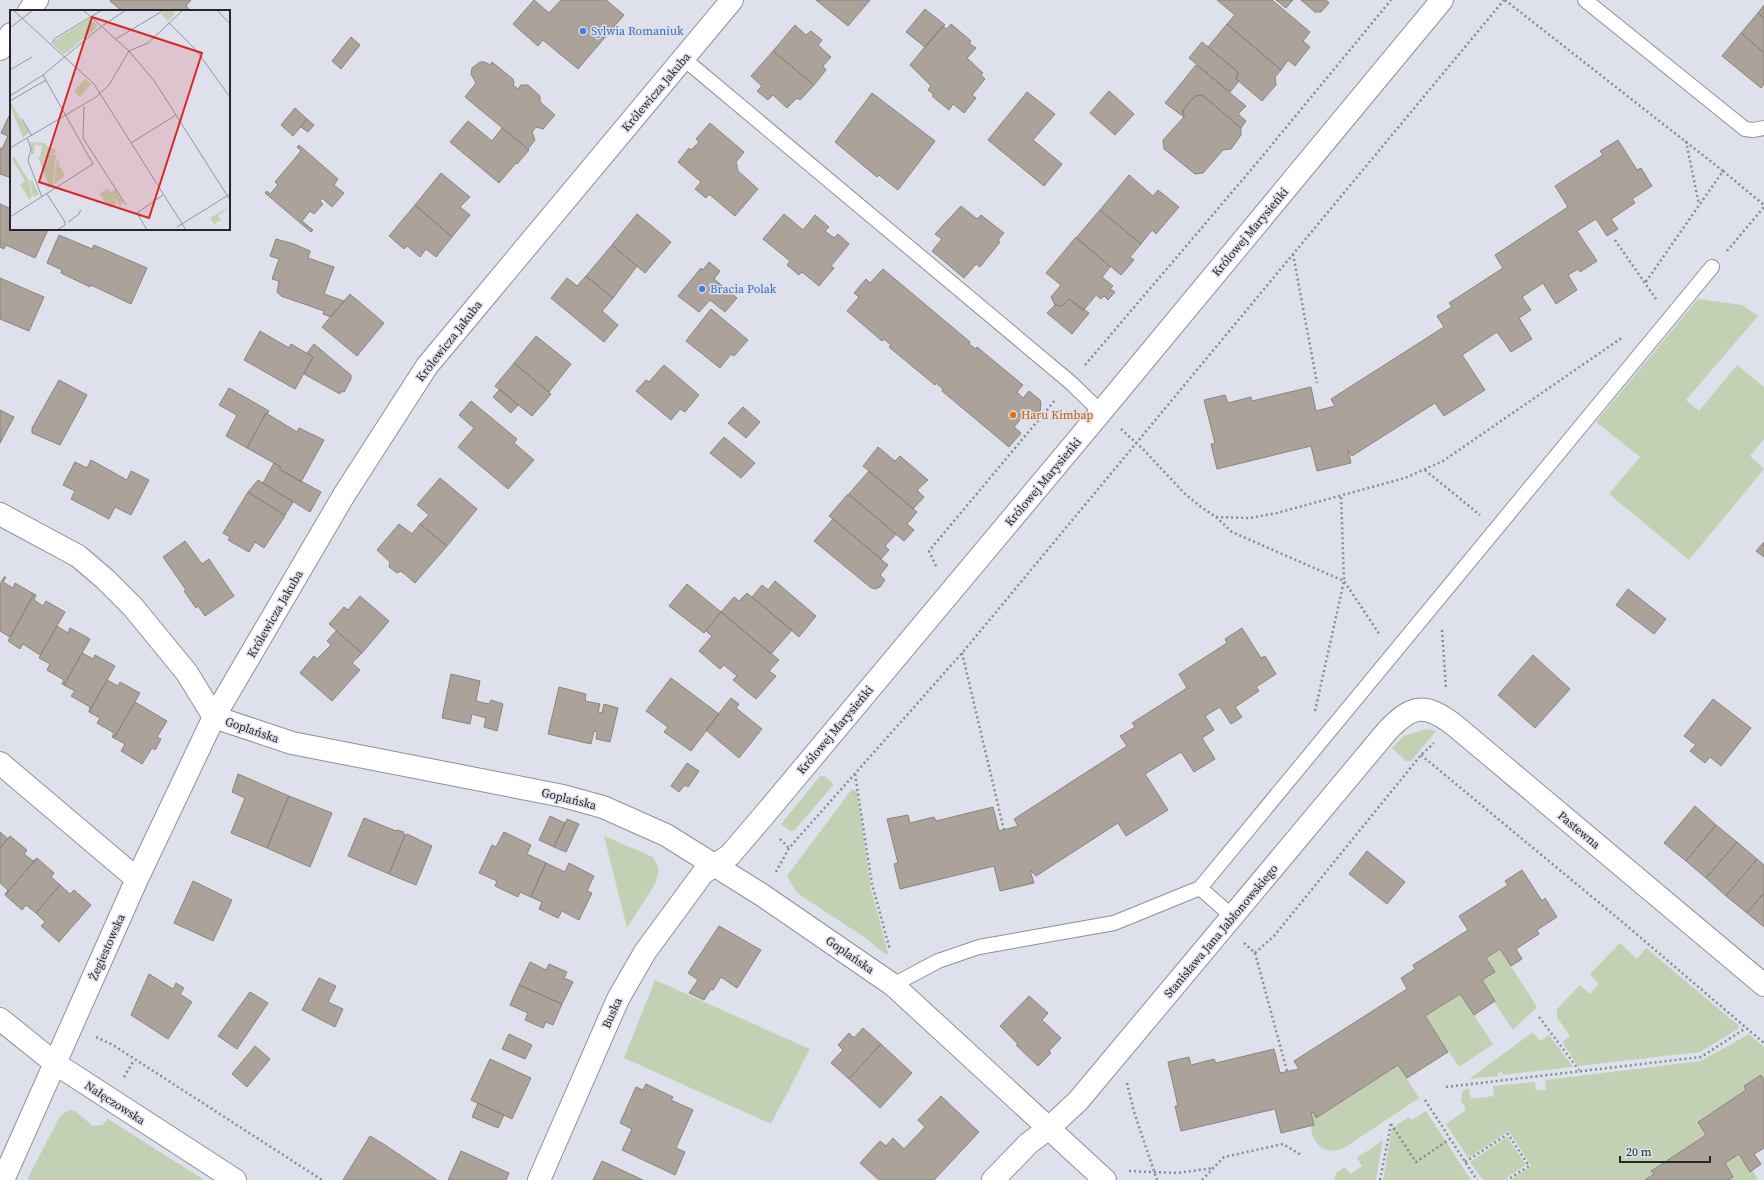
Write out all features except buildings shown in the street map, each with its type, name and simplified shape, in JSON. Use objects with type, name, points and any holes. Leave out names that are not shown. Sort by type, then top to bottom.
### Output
[{"type":"street","points":[[30,10],[37,0]]},
{"type":"street","name":"Królewicza Jakuba","points":[[214,717],[344,495],[427,366],[732,0]]},
{"type":"street","name":"Królowej Marysieńki","points":[[715,865],[730,855],[760,820],[1102,412],[1442,0]]},
{"type":"street","points":[[0,49],[10,35]]},
{"type":"street","name":"Goplańska","points":[[0,514],[78,556],[105,579],[133,607],[187,674],[214,717],[292,743],[526,788],[604,807],[666,835],[762,895],[893,985],[1105,1180]]},
{"type":"street","name":"Pastewna","points":[[1388,730],[1406,713],[1417,709],[1429,710],[1438,713],[1764,985]]},
{"type":"street","name":"Żegiestowska","points":[[3,1180],[56,1064],[137,879],[214,717]]},
{"type":"street","name":"Stanisława Jana Jabłonowskiego","points":[[994,1180],[1029,1143],[1078,1101],[1388,730]]},
{"type":"street","points":[[0,763],[137,879]]},
{"type":"street","name":"Buska","points":[[539,1180],[618,999],[645,952],[673,911],[703,873],[715,865]]},
{"type":"street","name":"Nałęczowska","points":[[0,1020],[56,1064],[235,1180]]},
{"type":"lane","points":[[1585,0],[1745,129],[1753,130],[1764,128]]},
{"type":"lane","points":[[684,59],[1070,382],[1102,412]]},
{"type":"lane","points":[[893,985],[938,961],[979,947],[1114,923],[1200,888],[1394,655],[1712,267]]},
{"type":"lane","points":[[1200,888],[1233,917]]},
{"type":"path","points":[[938,570],[929,551],[1070,382],[1261,158],[1391,0]]},
{"type":"path","points":[[762,895],[789,848],[962,653],[1504,0],[1686,140],[1764,206],[1712,267]]},
{"type":"path","points":[[1686,140],[1700,205]]},
{"type":"path","points":[[1645,283],[1723,172]]},
{"type":"path","points":[[1615,240],[1663,310],[1671,316]]},
{"type":"path","points":[[1293,253],[1317,383]]},
{"type":"path","points":[[1216,517],[1250,518],[1405,478],[1425,470],[1443,461],[1624,336]]},
{"type":"path","points":[[1102,412],[1136,442],[1184,493],[1216,517],[1232,532],[1344,581],[1394,655]]},
{"type":"path","points":[[1425,470],[1497,529]]},
{"type":"path","points":[[1315,712],[1344,581],[1342,495]]},
{"type":"path","points":[[1440,598],[1446,693]]},
{"type":"path","points":[[962,653],[1004,830]]},
{"type":"path","points":[[1255,953],[1274,936],[1421,755],[1453,724]]},
{"type":"path","points":[[1421,755],[1626,924],[1764,1043]]},
{"type":"path","points":[[855,774],[872,884],[892,956]]},
{"type":"path","points":[[1240,940],[1255,953],[1287,1071]]},
{"type":"path","points":[[1539,1018],[1579,1070]]},
{"type":"path","points":[[72,1025],[113,1045],[134,1060],[322,1180]]},
{"type":"path","points":[[1446,1087],[1579,1070],[1700,1057],[1746,1028]]},
{"type":"path","points":[[110,1100],[134,1060]]},
{"type":"path","points":[[1126,1076],[1157,1180]]},
{"type":"path","points":[[1425,1100],[1477,1180]]},
{"type":"path","points":[[1380,1180],[1391,1124],[1416,1162],[1450,1139]]},
{"type":"path","points":[[1465,1162],[1508,1134],[1528,1166],[1507,1180]]},
{"type":"path","points":[[1202,1180],[1224,1157],[1283,1144],[1301,1155]]},
{"type":"path","points":[[1127,1171],[1177,1173],[1214,1168]]},
{"type":"green space","points":[[1698,299],[1742,305],[1758,316],[1686,400],[1699,411],[1737,365],[1764,387],[1764,439],[1750,456],[1764,469],[1689,560],[1609,494],[1640,457],[1596,422]]},
{"type":"green space","points":[[1426,729],[1436,731],[1411,761],[1406,761],[1392,748],[1404,736]]},
{"type":"green space","points":[[820,776],[824,776],[834,784],[794,831],[790,831],[781,824]]},
{"type":"green space","points":[[852,789],[857,792],[871,889],[888,953],[886,955],[864,937],[797,893],[787,876]]},
{"type":"green space","points":[[604,836],[653,857],[659,870],[655,884],[627,928]]},
{"type":"green space","points":[[1620,943],[1637,959],[1646,948],[1738,1025],[1738,1029],[1700,1052],[1578,1066],[1562,1042],[1570,1036],[1557,1017],[1557,1009],[1580,985],[1590,994],[1599,984],[1590,974]]},
{"type":"green space","points":[[1500,949],[1537,1007],[1513,1030],[1494,1002],[1495,1001],[1482,980],[1486,958]]},
{"type":"green space","points":[[655,980],[810,1049],[771,1124],[624,1058]]},
{"type":"green space","points":[[1460,994],[1493,1044],[1459,1067],[1425,1016]]},
{"type":"green space","points":[[1533,1032],[1540,1041],[1549,1035],[1573,1067],[1503,1075],[1502,1072],[1498,1073],[1498,1076],[1469,1079]]},
{"type":"green space","points":[[1749,1034],[1764,1047],[1764,1080],[1760,1076],[1744,1086],[1746,1090],[1698,1121],[1706,1135],[1651,1170],[1654,1174],[1645,1180],[1510,1180],[1531,1166],[1509,1131],[1468,1158],[1446,1124],[1466,1110],[1461,1100],[1463,1090],[1469,1089],[1471,1099],[1494,1096],[1493,1086],[1535,1082],[1536,1090],[1546,1090],[1545,1080],[1701,1061]]},
{"type":"green space","points":[[1398,1065],[1419,1098],[1344,1148],[1331,1150],[1321,1147],[1314,1138],[1312,1132],[1311,1126],[1314,1125],[1311,1113],[1313,1112],[1316,1117]]},
{"type":"green space","points":[[69,1110],[75,1111],[93,1126],[102,1125],[108,1119],[204,1180],[27,1180],[60,1116]]},
{"type":"green space","points":[[1426,1111],[1471,1180],[1383,1180],[1392,1128],[1409,1117],[1412,1120]]},
{"type":"green space","points":[[1507,1137],[1526,1165],[1503,1180],[1483,1180],[1470,1162]]},
{"type":"green space","points":[[1383,1140],[1376,1180],[1334,1180],[1336,1173],[1345,1167],[1350,1174],[1362,1166],[1357,1158]]},
{"type":"green space","points":[[1739,1154],[1758,1180],[1729,1180],[1733,1177],[1725,1163]]},
{"type":"place","name":"Sylwia Romaniuk","points":[[583,31]]},
{"type":"place","name":"Bracia Polak","points":[[702,289]]},
{"type":"place","name":"Haru Kimbap","points":[[1013,415]]}]
